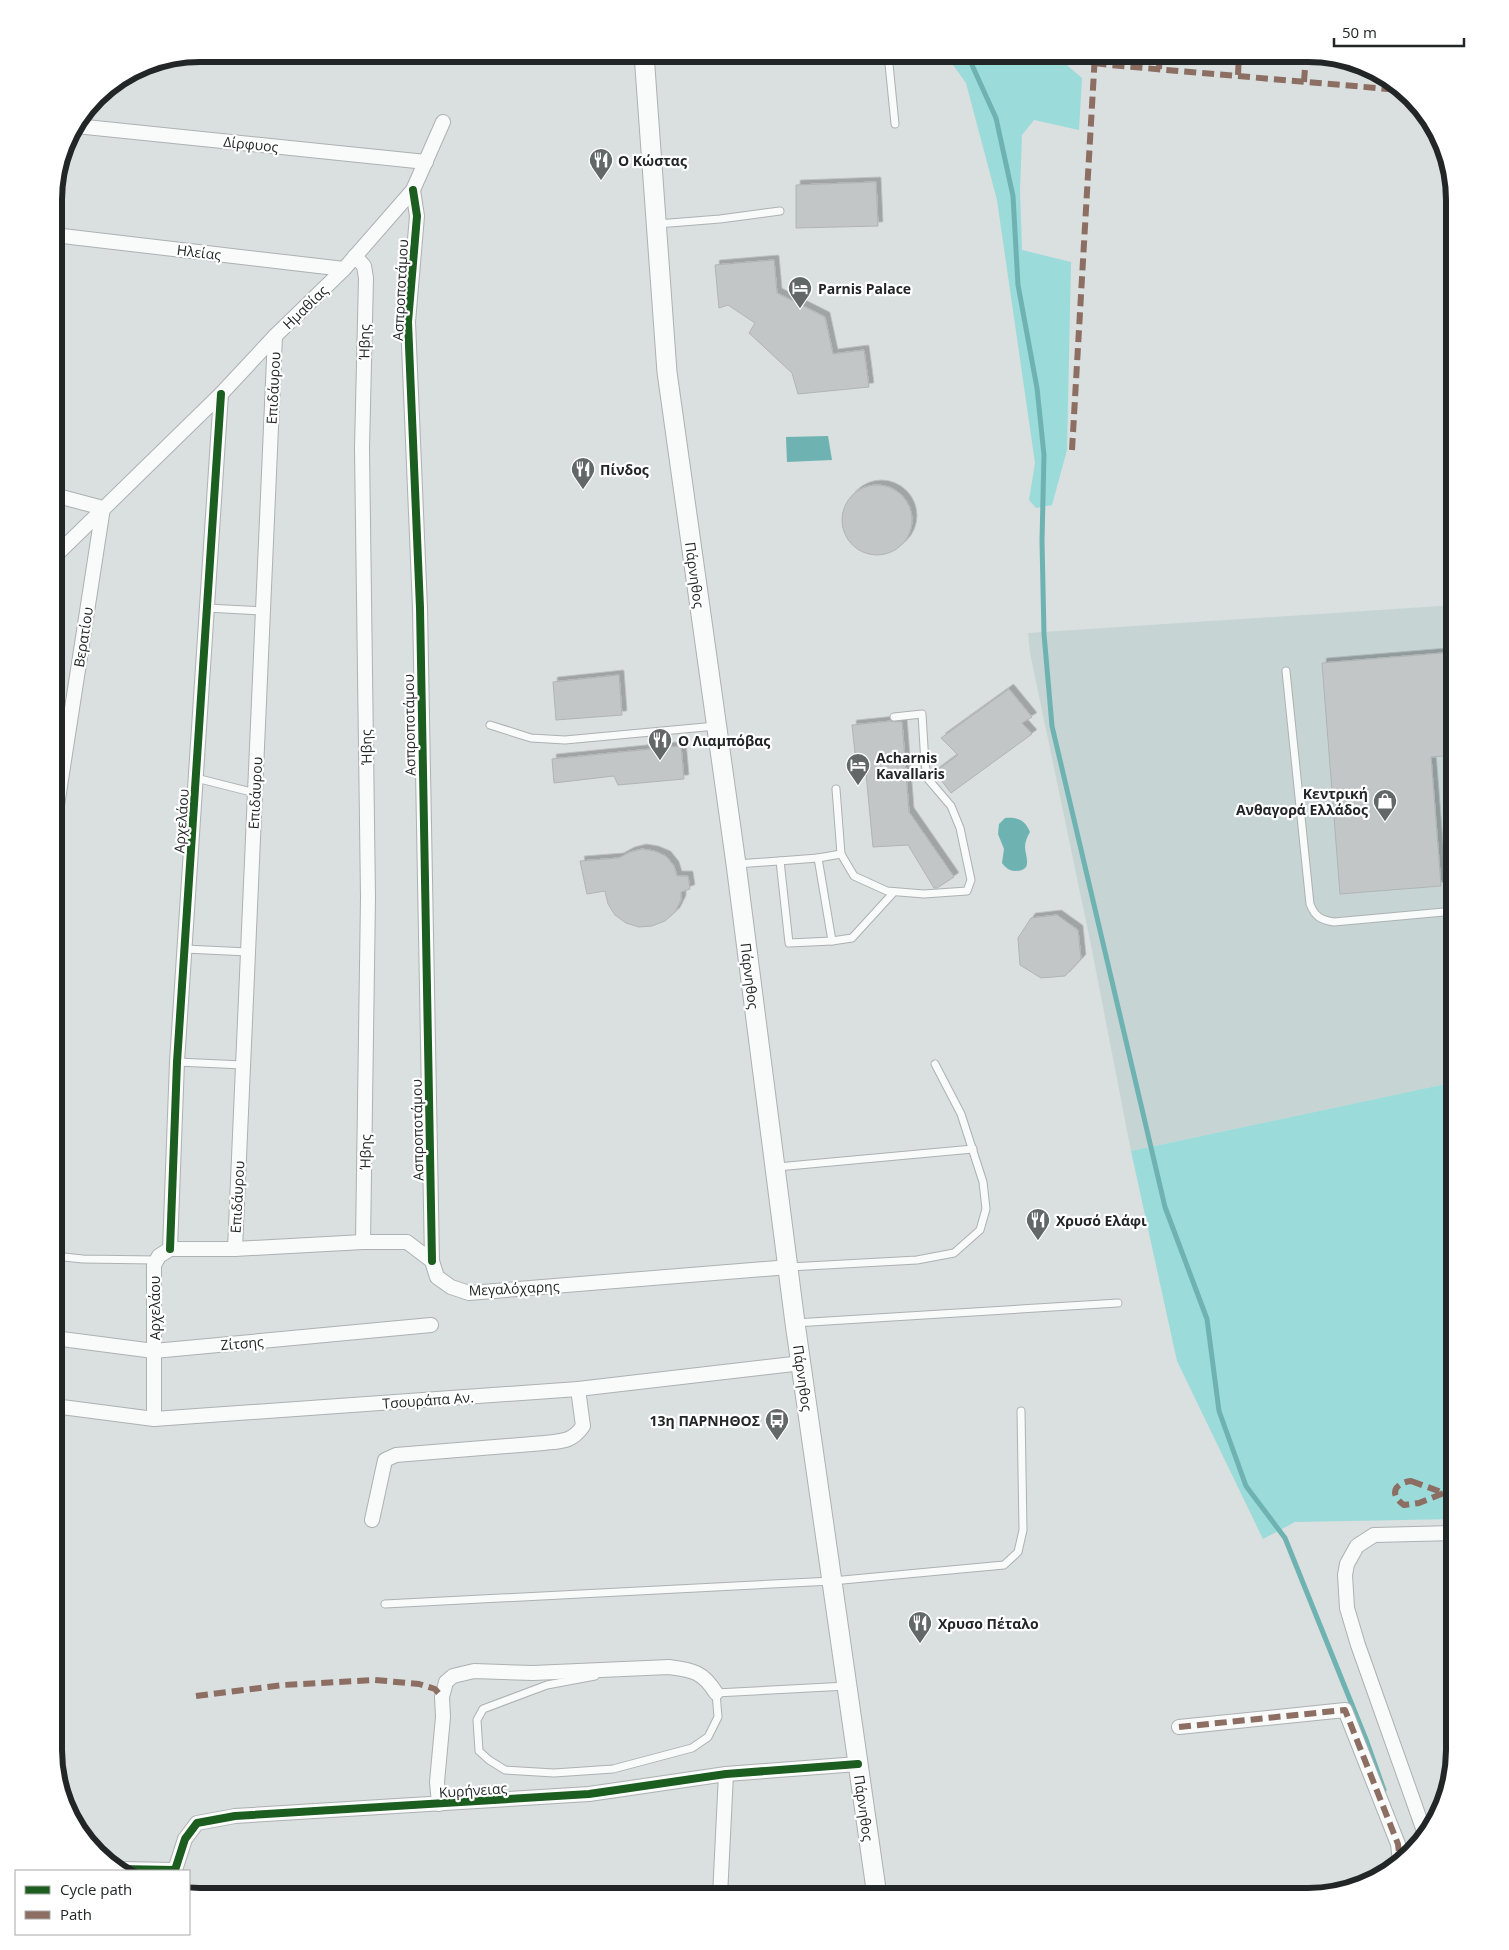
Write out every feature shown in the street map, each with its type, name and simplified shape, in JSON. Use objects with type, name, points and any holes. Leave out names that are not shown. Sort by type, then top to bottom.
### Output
[{"type":"main road","name":"Πάρνηθος","points":[[645,63],[667,372],[736,864],[795,1323],[876,1888]]},
{"type":"street","name":"Ημαθίας","points":[[63,548],[221,394],[275,336],[344,269],[413,190],[443,122]]},
{"type":"street","name":"Δίρφυος","points":[[84,127],[426,162]]},
{"type":"street","name":"Ασπροποτάμου","points":[[413,190],[416,216],[408,322],[420,608],[432,1261]]},
{"type":"street","name":"Ηλείας","points":[[63,236],[344,269]]},
{"type":"street","name":"Ήβης","points":[[355,256],[364,266],[366,278],[362,458],[368,897],[364,1242]]},
{"type":"street","name":"Επιδάυρου","points":[[235,1249],[275,336]]},
{"type":"street","name":"Αρχελάου","points":[[154,1420],[156,1260],[170,1249],[177,1062],[221,394]]},
{"type":"street","points":[[63,497],[103,508]]},
{"type":"street","name":"Βερατίου","points":[[63,768],[103,508]]},
{"type":"street","name":"Μεγαλόχαρης","points":[[170,1249],[235,1249],[364,1242],[407,1242],[432,1261],[437,1277],[451,1287],[469,1293],[789,1267]]},
{"type":"street","name":"Ζίτσης","points":[[62,1339],[154,1351],[432,1325]]},
{"type":"street","name":"Τσουράπα Αν.","points":[[62,1407],[154,1420],[578,1389],[802,1363]]},
{"type":"street","points":[[372,1520],[385,1460],[396,1455],[544,1443],[576,1436],[583,1426],[578,1389]]},
{"type":"street","points":[[1422,1827],[1353,1630],[1345,1598],[1345,1576],[1347,1564],[1357,1546],[1374,1535],[1446,1534]]},
{"type":"street","points":[[439,1804],[437,1782],[443,1717],[442,1697],[446,1682],[453,1676],[474,1671],[533,1673],[669,1668],[689,1670],[702,1675],[716,1693]]},
{"type":"street","points":[[1179,1727],[1345,1710],[1398,1844],[1399,1853]]},
{"type":"street","name":"Κυρήνειας","points":[[133,1869],[175,1870],[185,1839],[197,1823],[235,1816],[588,1794],[726,1774],[858,1764]]},
{"type":"street","points":[[720,1888],[726,1774]]},
{"type":"lane","points":[[889,63],[895,124]]},
{"type":"lane","points":[[657,224],[720,219],[780,211]]},
{"type":"lane","points":[[207,608],[263,611]]},
{"type":"lane","points":[[1286,671],[1310,904],[1313,913],[1322,920],[1334,922],[1446,911]]},
{"type":"lane","points":[[836,789],[841,854],[854,876],[887,891],[894,892],[924,894],[967,891],[971,880],[960,828],[951,806],[928,780],[925,764],[922,714],[894,717]]},
{"type":"lane","points":[[490,725],[531,738],[566,740],[716,726]]},
{"type":"lane","points":[[196,778],[255,793]]},
{"type":"lane","points":[[736,864],[818,858],[841,854]]},
{"type":"lane","points":[[818,858],[832,940]]},
{"type":"lane","points":[[780,861],[788,943],[852,938],[894,892]]},
{"type":"lane","points":[[185,949],[248,952]]},
{"type":"lane","points":[[177,1062],[243,1065]]},
{"type":"lane","points":[[789,1267],[917,1260],[954,1253],[980,1230],[986,1210],[983,1182],[961,1114],[935,1064]]},
{"type":"lane","points":[[774,1167],[973,1149]]},
{"type":"lane","points":[[62,1257],[156,1260]]},
{"type":"lane","points":[[795,1323],[1118,1303]]},
{"type":"lane","points":[[385,1604],[832,1581],[1004,1564],[1018,1552],[1023,1530],[1021,1411]]},
{"type":"lane","points":[[625,1670],[547,1685],[484,1709],[477,1720],[479,1751],[505,1770],[554,1773],[613,1769],[692,1748],[708,1737],[718,1716],[716,1693],[848,1686]]},
{"type":"shaded area","points":[[952,63],[1064,63],[1082,78],[1079,130],[1034,120],[1022,135],[1020,190],[1022,250],[1071,262],[1067,450],[1052,505],[1036,508],[1029,500],[1035,463],[997,200],[966,83]]},
{"type":"shaded area","points":[[828,436],[832,460],[787,462],[786,437]]},
{"type":"shaded area","points":[[1446,606],[1446,1084],[1131,1151],[1091,945],[1030,653],[1028,633]]},
{"type":"shaded area","points":[[1005,818],[1020,820],[1030,832],[1025,845],[1027,866],[1025,869],[1011,870],[1002,863],[1004,849],[998,834],[999,824]]},
{"type":"shaded area","points":[[1446,1084],[1446,1519],[1295,1522],[1263,1539],[1177,1361],[1131,1151]]},
{"type":"building","points":[[876,182],[878,226],[796,228],[796,185]]},
{"type":"building","points":[[774,260],[777,293],[825,317],[833,354],[864,350],[869,387],[798,394],[792,373],[749,333],[755,323],[728,305],[719,308],[715,265]]},
{"type":"building","points":[[877,485],[890,488],[902,495],[909,507],[912,520],[909,533],[902,545],[890,552],[877,555],[864,552],[852,545],[845,533],[842,520],[845,507],[852,495],[864,488]]},
{"type":"building","name":"Κεντρική Ανθαγορά Ελλάδος","points":[[1446,653],[1446,756],[1431,757],[1441,886],[1340,894],[1322,663]]},
{"type":"building","points":[[619,675],[622,715],[556,720],[553,682]]},
{"type":"building","points":[[1009,689],[1032,717],[1022,723],[1032,734],[951,793],[935,772],[958,755],[941,738]]},
{"type":"building","points":[[891,721],[902,722],[909,812],[954,877],[937,888],[934,888],[908,845],[873,847],[865,763],[856,763],[852,725]]},
{"type":"building","points":[[681,746],[684,779],[618,785],[614,776],[554,783],[552,759]]},
{"type":"building","points":[[642,849],[666,856],[674,866],[677,876],[688,876],[690,889],[681,892],[681,900],[675,912],[665,921],[652,926],[639,927],[626,923],[615,915],[608,904],[605,891],[587,894],[580,861],[619,858],[630,852]]},
{"type":"building","points":[[1057,915],[1078,930],[1081,959],[1065,976],[1041,978],[1020,965],[1018,938],[1031,918]]},
{"type":"waterway","points":[[971,63],[996,118],[1013,196],[1018,285],[1037,388],[1044,455],[1042,541],[1044,634],[1052,726],[1165,1207],[1207,1319],[1219,1411],[1246,1486],[1285,1538],[1367,1742],[1384,1790]]},
{"type":"marked path","points":[[1072,450],[1094,63]]},
{"type":"marked path","points":[[1095,63],[1389,89]]},
{"type":"marked path","points":[[1159,63],[1159,69]]},
{"type":"marked path","points":[[1238,75],[1239,63]]},
{"type":"marked path","points":[[1304,82],[1305,63]]},
{"type":"marked path","points":[[1411,1481],[1444,1493],[1419,1503],[1404,1505],[1396,1497],[1396,1490],[1401,1484],[1411,1481]]},
{"type":"marked path","points":[[196,1696],[283,1685],[375,1680],[419,1684],[435,1689],[442,1697]]},
{"type":"marked path","points":[[1179,1727],[1345,1710],[1398,1844],[1399,1853]]},
{"type":"cycle path","points":[[413,190],[417,216],[408,322],[420,608],[432,1261]]},
{"type":"cycle path","points":[[170,1249],[177,1062],[221,394]]},
{"type":"cycle path","points":[[175,1870],[185,1839],[197,1823],[235,1816],[589,1794],[726,1774],[858,1764]]},
{"type":"cycle path","points":[[133,1869],[175,1870]]},
{"type":"place","name":"Ο Κώστας","points":[[601,181]]},
{"type":"place","name":"Parnis Palace","points":[[800,309]]},
{"type":"place","name":"Πίνδος","points":[[583,490]]},
{"type":"place","name":"Ο Λιαμπόβας","points":[[660,761]]},
{"type":"place","name":"Acharnis Kavallaris","points":[[858,786]]},
{"type":"place","name":"Κεντρική Ανθαγορά Ελλάδος","points":[[1385,822]]},
{"type":"place","name":"Χρυσό Ελάφι","points":[[1038,1241]]},
{"type":"place","name":"13η ΠΑΡΝΗΘΟΣ","points":[[777,1441]]},
{"type":"place","name":"Χρυσο Πέταλο","points":[[920,1644]]}]
